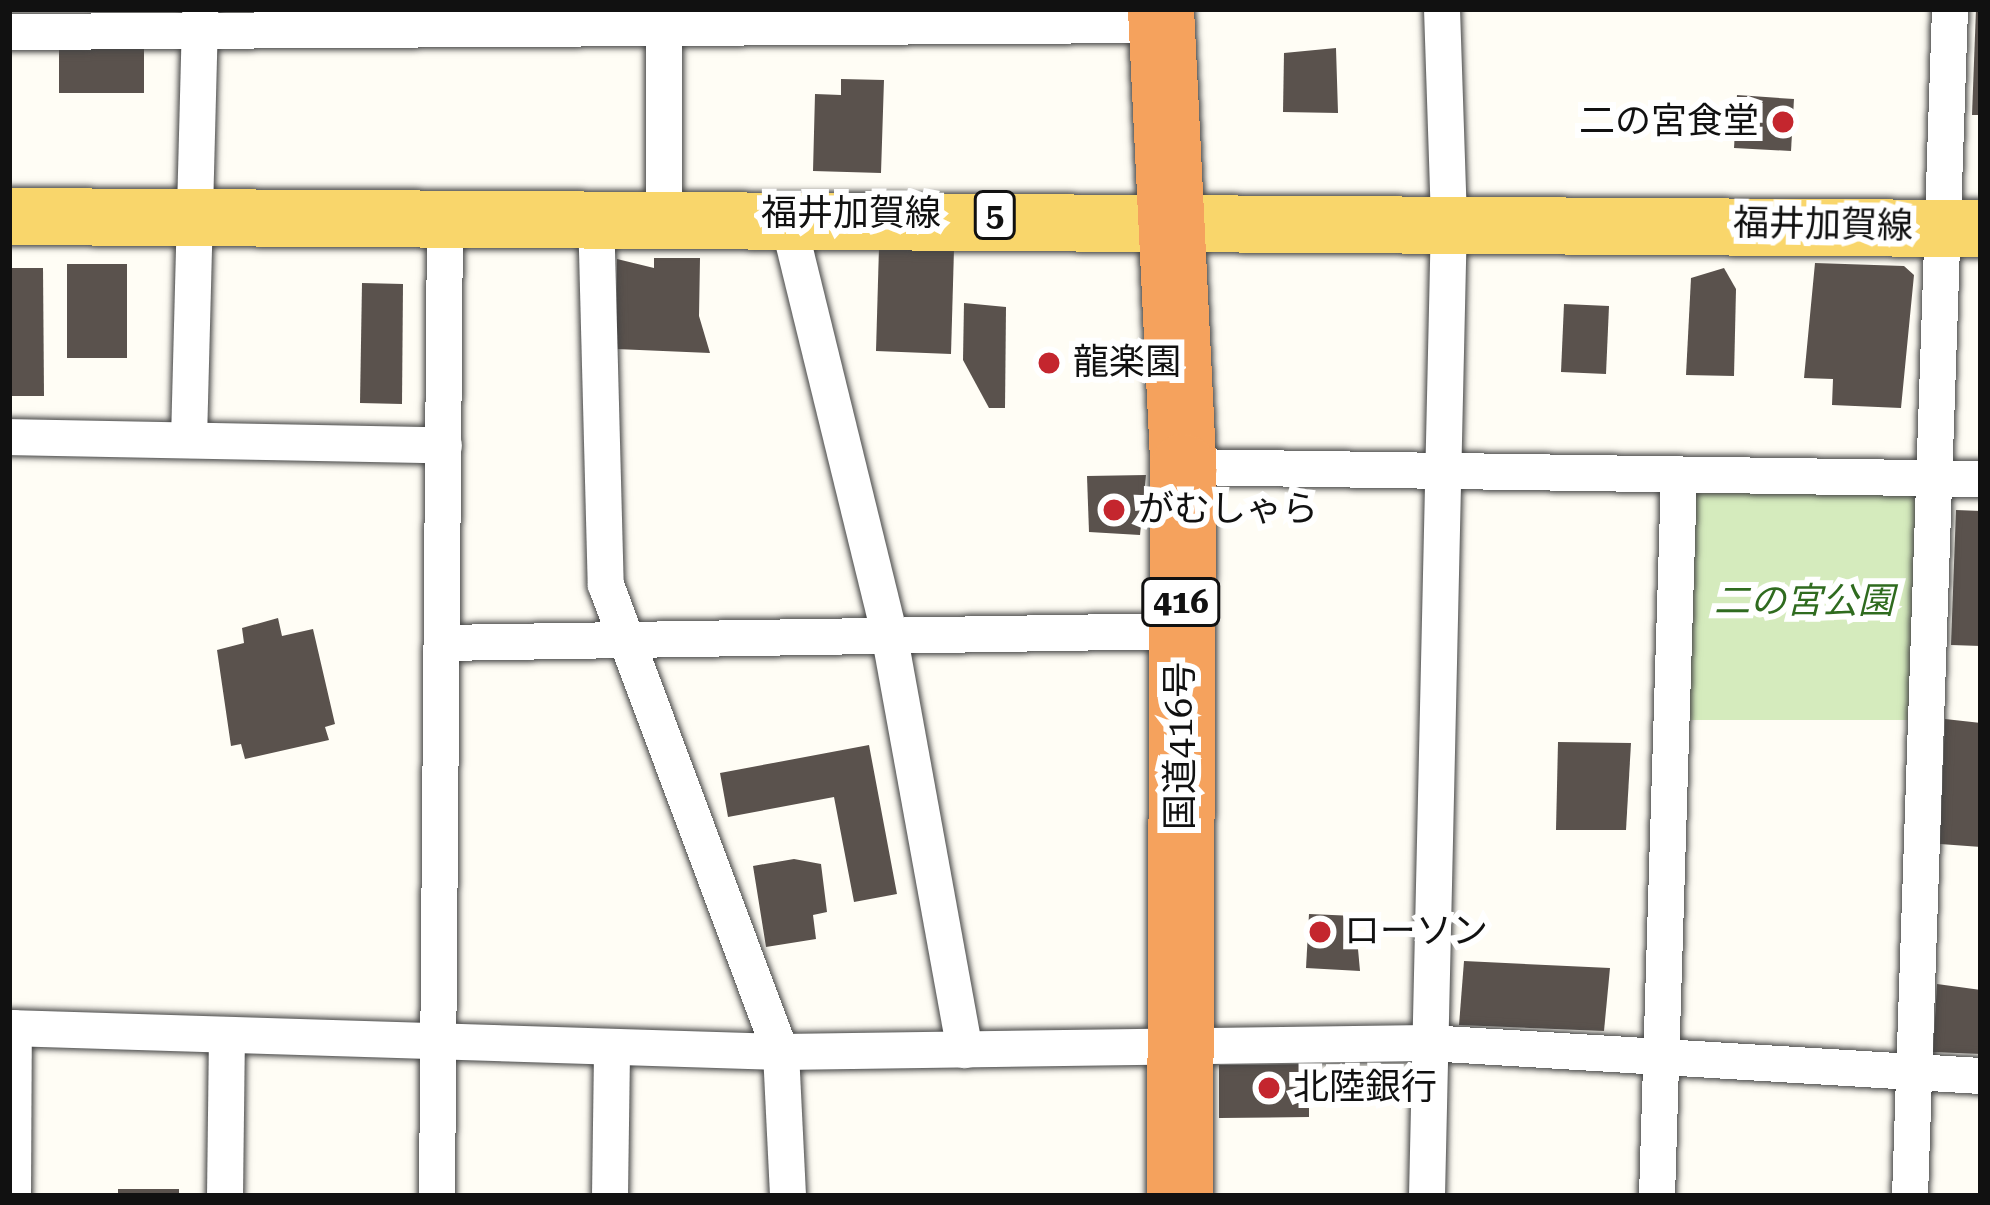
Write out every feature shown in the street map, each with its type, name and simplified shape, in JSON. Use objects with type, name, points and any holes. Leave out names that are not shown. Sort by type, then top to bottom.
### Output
[{"type":"highway","name":"国道416号","points":[[1162,17],[1176,217],[1183,467],[1180,1196]]},
{"type":"main road","name":"福井加賀線","points":[[9,216],[786,213],[1962,227]]},
{"type":"street","points":[[1427,1196],[1449,220],[1442,9]]},
{"type":"street","points":[[1910,1196],[1935,478],[1962,227],[1950,9]]},
{"type":"street","points":[[9,32],[200,19],[1162,17]]},
{"type":"street","points":[[664,18],[664,213]]},
{"type":"street","points":[[189,440],[200,19]]},
{"type":"street","points":[[596,213],[599,504],[607,586],[781,1052],[788,1196]]},
{"type":"street","points":[[786,213],[889,633],[965,1050]]},
{"type":"street","points":[[436,1196],[445,214]]},
{"type":"street","points":[[9,437],[444,445]]},
{"type":"street","points":[[1183,467],[1981,479]]},
{"type":"street","points":[[1657,1196],[1679,476]]},
{"type":"street","points":[[442,643],[1181,631]]},
{"type":"street","points":[[13,1196],[11,1028],[781,1052],[1182,1042],[1427,1043],[1663,1050],[1981,1076]]},
{"type":"street","points":[[225,1196],[227,1035]]},
{"type":"street","points":[[610,1196],[612,1047]]},
{"type":"green space","name":"二の宮公園","points":[[1691,484],[1922,485],[1917,720],[1684,720]]},
{"type":"building","points":[[1976,9],[1981,9],[1981,115],[1972,115]]},
{"type":"building","points":[[59,48],[144,48],[144,93],[59,93]]},
{"type":"building","points":[[1336,48],[1338,113],[1283,112],[1284,53]]},
{"type":"building","points":[[841,79],[884,80],[881,173],[813,171],[815,94],[841,95]]},
{"type":"building","points":[[1737,95],[1794,99],[1791,151],[1734,148]]},
{"type":"building","points":[[879,247],[954,249],[951,354],[876,351]]},
{"type":"building","points":[[654,258],[700,258],[699,316],[710,353],[616,349],[617,259],[654,268]]},
{"type":"building","points":[[1815,263],[1904,266],[1914,275],[1901,408],[1832,405],[1833,379],[1804,378]]},
{"type":"building","points":[[67,264],[127,264],[127,358],[67,358]]},
{"type":"building","points":[[9,268],[43,268],[44,396],[9,396]]},
{"type":"building","points":[[1724,268],[1736,289],[1734,376],[1686,375],[1691,278]]},
{"type":"building","points":[[362,283],[403,284],[402,404],[360,403]]},
{"type":"building","points":[[964,303],[1006,307],[1005,408],[989,408],[963,360]]},
{"type":"building","points":[[1564,304],[1609,306],[1606,374],[1561,372]]},
{"type":"building","points":[[1146,475],[1140,535],[1089,532],[1087,476]]},
{"type":"building","points":[[1956,510],[1981,511],[1981,646],[1951,645]]},
{"type":"building","points":[[278,618],[282,636],[313,629],[335,724],[325,727],[329,740],[245,759],[241,744],[231,746],[217,650],[244,643],[242,628]]},
{"type":"building","points":[[1945,719],[1981,723],[1981,847],[1940,844]]},
{"type":"building","points":[[1558,742],[1631,743],[1626,830],[1556,830]]},
{"type":"building","points":[[869,745],[897,894],[854,902],[834,797],[728,817],[720,773]]},
{"type":"building","points":[[794,859],[821,864],[827,912],[813,915],[816,939],[766,947],[753,866]]},
{"type":"building","points":[[1309,914],[1355,916],[1360,971],[1306,968]]},
{"type":"building","points":[[1464,961],[1610,968],[1604,1031],[1459,1025]]},
{"type":"building","points":[[1937,984],[1981,990],[1981,1054],[1933,1052]]},
{"type":"building","points":[[1309,1064],[1309,1117],[1219,1118],[1219,1065]]},
{"type":"building","points":[[118,1189],[179,1189],[179,1196],[118,1196]]},
{"type":"place","name":"二の宮食堂","points":[[1783,122]]},
{"type":"place","name":"龍楽園","points":[[1049,363]]},
{"type":"place","name":"がむしゃら","points":[[1114,510]]},
{"type":"place","name":"ローソン","points":[[1320,932]]},
{"type":"place","name":"北陸銀行","points":[[1269,1088]]}]
